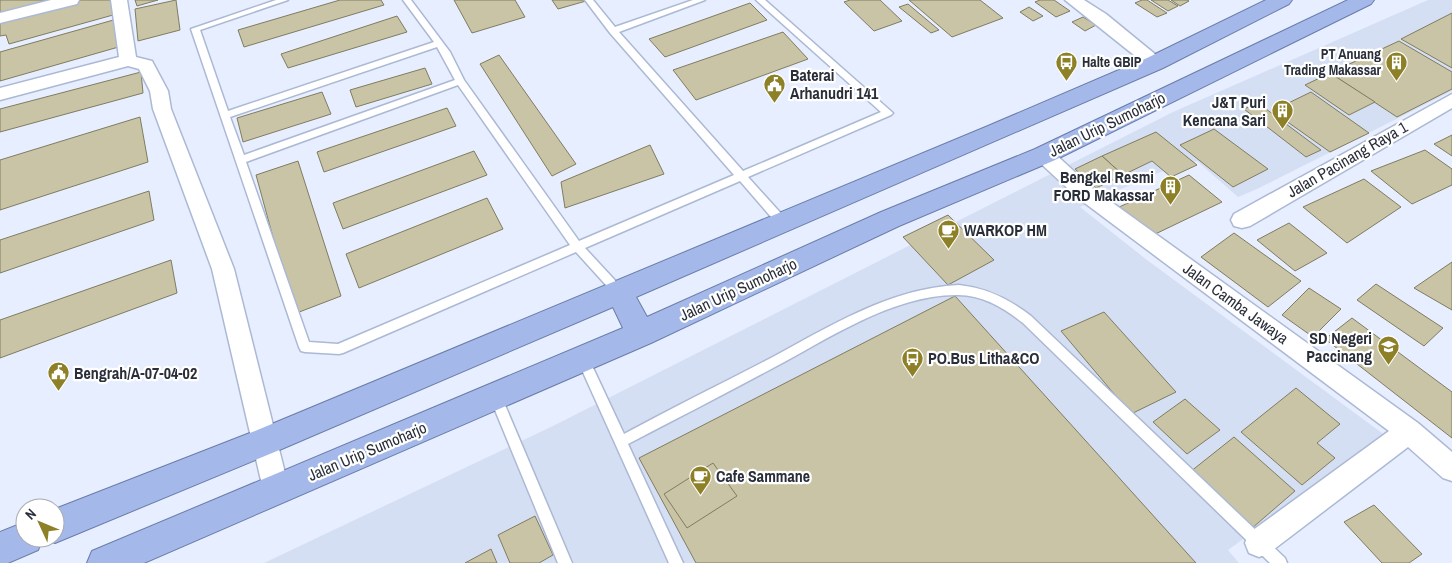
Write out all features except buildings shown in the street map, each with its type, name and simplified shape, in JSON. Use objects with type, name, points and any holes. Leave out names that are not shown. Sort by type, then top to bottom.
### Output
[{"type":"highway","points":[[65,522],[266,441],[619,292],[1155,62],[1282,0]]},
{"type":"highway","name":"Jalan Urip Sumoharjo","points":[[104,563],[496,398],[641,334],[825,248],[991,175],[1044,156],[1364,0]]},
{"type":"highway","points":[[791,218],[825,248]]},
{"type":"highway","points":[[619,292],[641,334]]},
{"type":"highway","points":[[0,548],[15,542]]},
{"type":"street","points":[[0,18],[71,0]]},
{"type":"street","points":[[119,0],[128,60]]},
{"type":"street","points":[[1073,0],[1100,18],[1155,62]]},
{"type":"street","points":[[0,94],[128,60],[146,65],[160,91],[162,109],[223,269],[266,441],[276,489]]},
{"type":"street","name":"Jalan Pacinang Raya 1","points":[[1242,220],[1452,100]]},
{"type":"street","name":"Jalan Camba Jawaya","points":[[1044,156],[1085,193],[1409,431],[1452,469]]},
{"type":"street","points":[[1259,543],[1409,431]]},
{"type":"lane","points":[[284,0],[195,30],[226,115],[305,348],[338,349],[888,114],[760,0]]},
{"type":"lane","points":[[407,0],[439,43],[460,81],[577,246],[619,292]]},
{"type":"lane","points":[[589,0],[613,31],[741,176],[791,218]]},
{"type":"lane","points":[[613,31],[701,0]]},
{"type":"lane","points":[[226,115],[439,43]]},
{"type":"lane","points":[[240,160],[460,81]]},
{"type":"lane","points":[[620,442],[804,346],[894,303],[918,294],[937,290],[977,292],[992,297],[1013,309],[1039,329],[1094,385],[1280,563]]},
{"type":"lane","points":[[583,359],[676,563]]},
{"type":"lane","points":[[496,398],[565,563]]},
{"type":"shaded area","points":[[1428,0],[1452,0],[1452,91],[1238,197],[1197,161],[1165,170],[1080,207],[1147,260],[1386,436],[1228,550],[1239,563],[264,563],[553,426],[1173,112]]},
{"type":"place","name":"Halte GBIP","points":[[1066,81]]},
{"type":"place","name":"PT Anuang Trading Makassar","points":[[1397,81]]},
{"type":"place","name":"Baterai Arhanudri 141","points":[[774,103]]},
{"type":"place","name":"J&T Puri Kencana Sari","points":[[1282,130]]},
{"type":"place","name":"Bengkel Resmi FORD Makassar","points":[[1170,205]]},
{"type":"place","name":"WARKOP HM","points":[[948,249]]},
{"type":"place","name":"SD Negeri Paccinang","points":[[1388,366]]},
{"type":"place","name":"PO.Bus Litha&CO","points":[[912,377]]},
{"type":"place","name":"Bengrah/A-07-04-02","points":[[58,392]]},
{"type":"place","name":"Cafe Sammane","points":[[700,495]]}]
